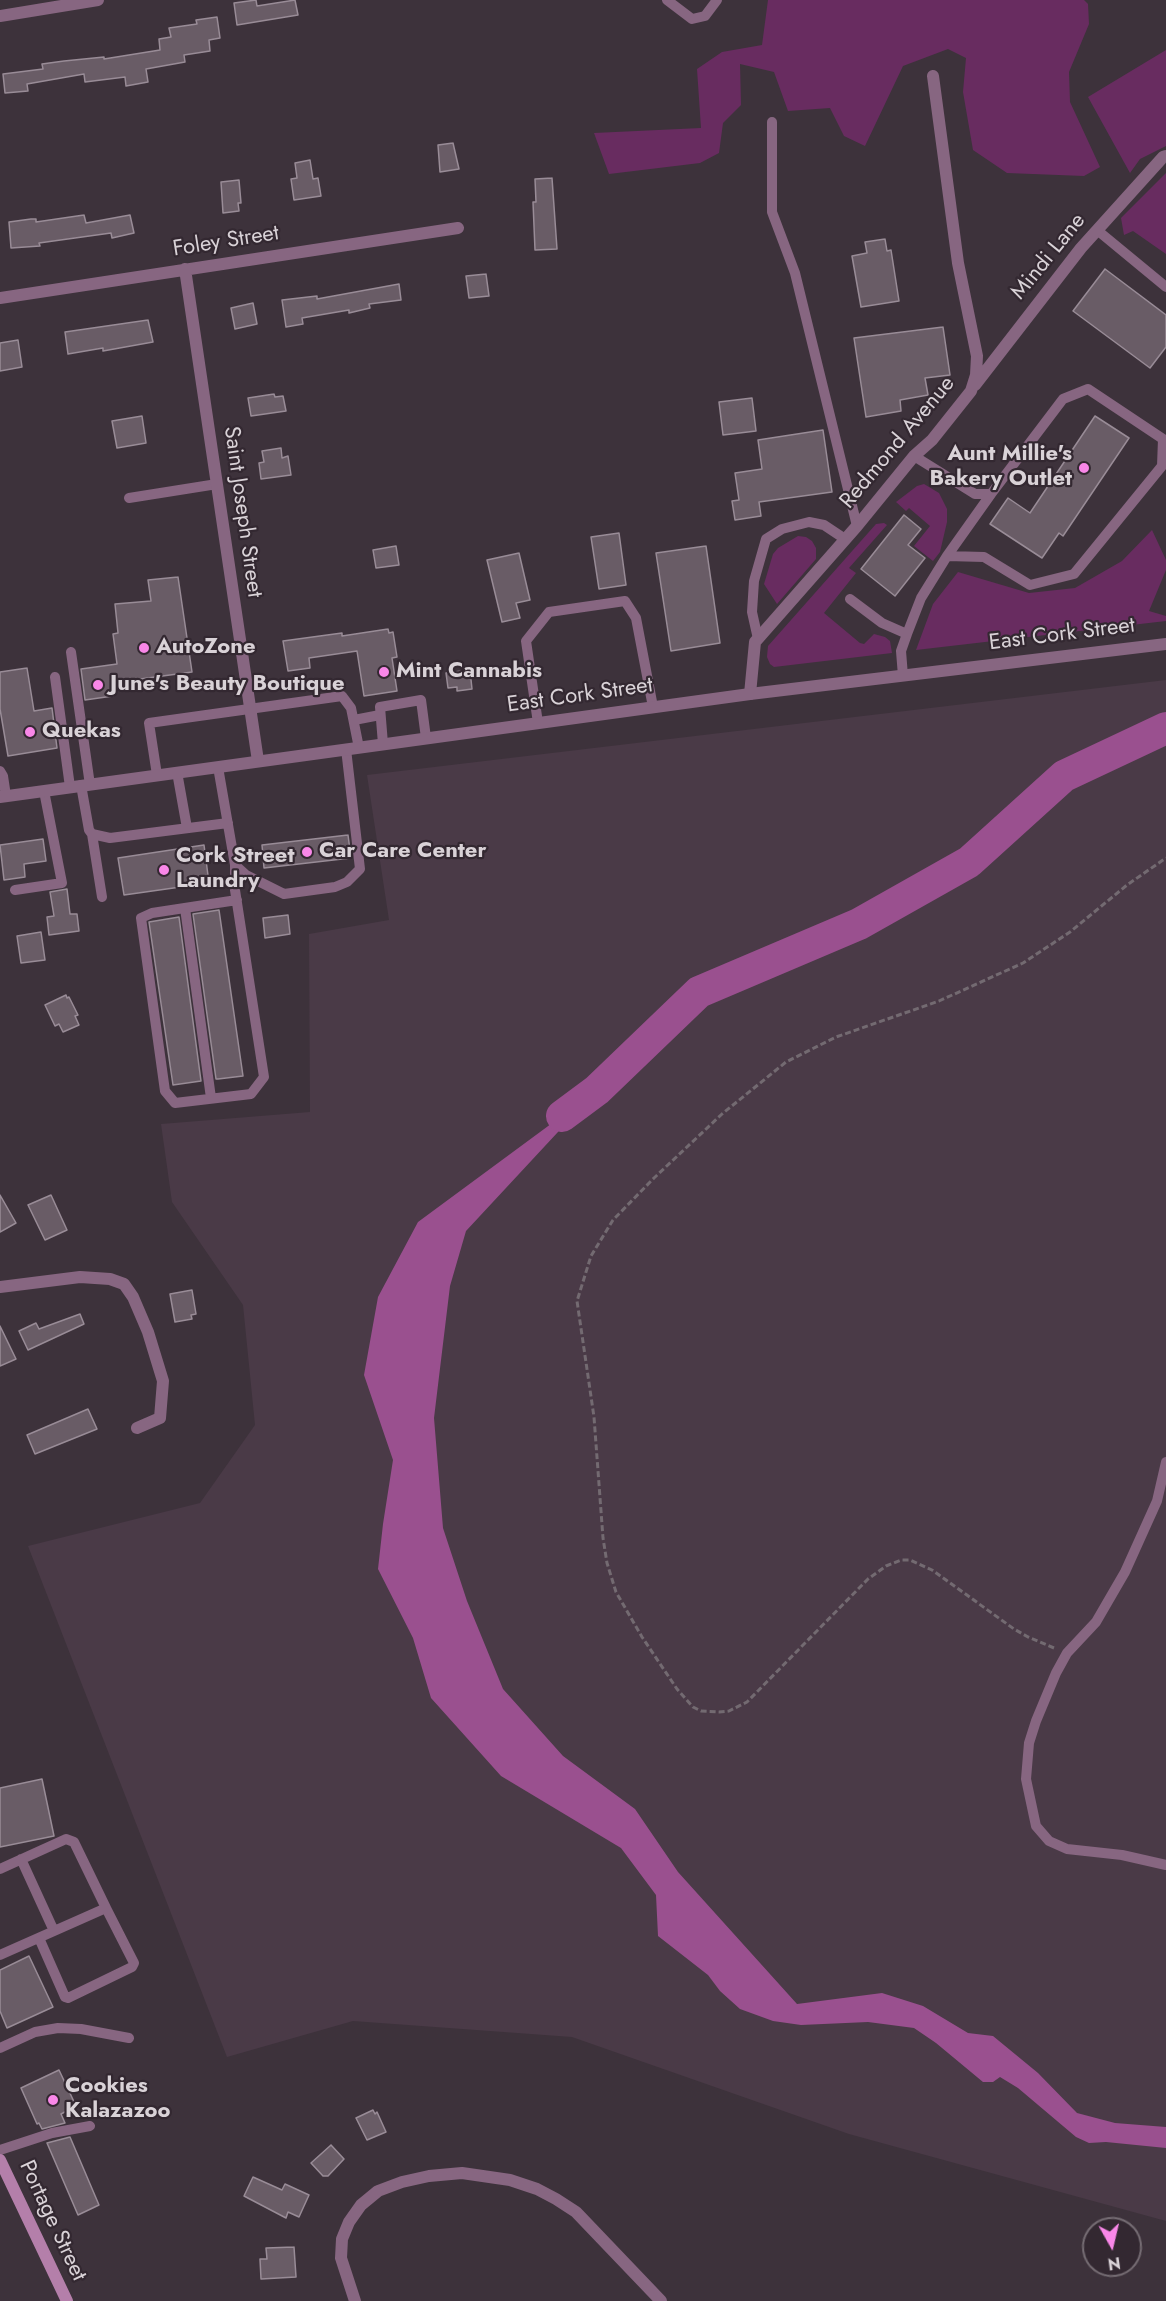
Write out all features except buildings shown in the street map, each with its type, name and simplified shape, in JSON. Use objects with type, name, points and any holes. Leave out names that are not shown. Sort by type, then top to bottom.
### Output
[{"type":"main road","name":"Portage Street","points":[[0,2160],[67,2301]]},
{"type":"street","points":[[0,16],[98,0]]},
{"type":"street","name":"Redmond Avenue","points":[[758,639],[857,526],[914,456],[932,440],[971,391],[976,375],[977,356],[958,263],[933,76]]},
{"type":"street","name":"Mindi Lane","points":[[971,391],[990,363],[1097,230],[1166,156]]},
{"type":"street","name":"Foley Street","points":[[0,298],[458,228]]},
{"type":"street","name":"Saint Joseph Street","points":[[185,269],[258,761]]},
{"type":"street","points":[[750,694],[755,642],[758,639]]},
{"type":"street","name":"East Cork Street","points":[[3,796],[750,694],[1166,644]]},
{"type":"street","points":[[0,1287],[80,1277],[110,1279],[124,1284],[133,1297],[156,1353],[163,1381],[160,1418],[137,1428]]},
{"type":"street","points":[[355,2301],[340,2258],[342,2239],[349,2222],[361,2205],[378,2191],[402,2182],[429,2176],[462,2173],[510,2180],[537,2189],[556,2199],[576,2212],[661,2301]]},
{"type":"lane","points":[[667,0],[692,19],[705,16],[717,0]]},
{"type":"lane","points":[[772,122],[772,212],[795,273],[857,526]]},
{"type":"lane","points":[[1097,230],[1166,287]]},
{"type":"lane","points":[[903,676],[901,651],[921,598],[947,556],[991,494],[1063,399],[1088,389],[1163,440],[1162,466],[1074,574],[1030,585],[984,557],[947,556]]},
{"type":"lane","points":[[914,456],[975,494],[991,494]]},
{"type":"lane","points":[[129,498],[217,484]]},
{"type":"lane","points":[[758,639],[752,612],[754,581],[766,539],[782,529],[809,522],[824,525],[845,539]]},
{"type":"lane","points":[[850,599],[882,623],[907,634]]},
{"type":"lane","points":[[538,723],[526,640],[549,612],[625,601],[636,618],[653,707]]},
{"type":"lane","points":[[71,652],[80,786]]},
{"type":"lane","points":[[55,677],[89,830],[92,834],[102,897]]},
{"type":"lane","points":[[157,775],[149,723],[342,696],[351,708],[354,720],[353,748],[360,868],[347,882],[335,887],[284,894],[246,875],[235,865]]},
{"type":"lane","points":[[383,744],[380,708],[421,700],[426,738]]},
{"type":"lane","points":[[354,720],[380,715]]},
{"type":"lane","points":[[218,767],[235,865],[237,900],[264,1077],[250,1094],[175,1103],[165,1091],[141,918],[152,913],[237,900]]},
{"type":"lane","points":[[0,771],[3,776],[3,796]]},
{"type":"lane","points":[[177,772],[187,828]]},
{"type":"lane","points":[[15,890],[62,883],[44,791]]},
{"type":"lane","points":[[92,834],[111,838],[228,823]]},
{"type":"lane","points":[[185,908],[211,1098]]},
{"type":"lane","points":[[1166,1462],[1157,1501],[1125,1572],[1096,1622],[1067,1653],[1048,1692],[1029,1743],[1026,1789],[1036,1826],[1041,1834],[1057,1846],[1122,1855],[1166,1865]]},
{"type":"lane","points":[[0,1869],[66,1839],[74,1842],[134,1963],[132,1967],[68,1998],[65,1997],[39,1938]]},
{"type":"lane","points":[[21,1859],[54,1931]]},
{"type":"lane","points":[[0,1955],[106,1908]]},
{"type":"lane","points":[[0,2048],[35,2032],[58,2028],[81,2029],[129,2038]]},
{"type":"lane","points":[[0,2150],[52,2133],[90,2126]]},
{"type":"path","points":[[1067,1653],[1028,1637],[932,1570],[910,1560],[901,1560],[886,1566],[868,1579],[747,1702],[729,1711],[701,1711],[693,1707],[677,1689],[642,1637],[616,1592],[607,1563],[594,1417],[577,1301],[591,1256],[613,1220],[722,1114],[786,1062],[836,1037],[939,1001],[1023,963],[1070,932],[1127,885],[1166,858]]},
{"type":"shaded area","points":[[768,0],[1084,0],[1088,4],[1089,24],[1069,72],[1070,102],[1100,167],[1084,176],[1007,173],[973,150],[963,92],[966,58],[948,49],[903,66],[865,146],[844,136],[830,108],[788,111],[774,72],[740,64],[741,105],[723,123],[719,153],[700,163],[609,174],[594,133],[701,128],[697,69],[722,52],[762,45]]},
{"type":"shaded area","points":[[1166,50],[1166,146],[1140,159],[1130,173],[1088,97]]},
{"type":"shaded area","points":[[1166,173],[1166,254],[1133,231],[1124,235],[1121,218]]},
{"type":"shaded area","points":[[924,484],[939,493],[947,509],[947,522],[940,552],[933,561],[914,546],[930,526],[909,508],[906,511],[896,502],[917,486]]},
{"type":"shaded area","points":[[876,524],[887,525],[849,568],[856,573],[824,613],[860,643],[864,644],[874,634],[885,637],[890,641],[892,653],[774,667],[770,664],[767,657],[768,646]]},
{"type":"shaded area","points":[[1152,530],[1166,560],[1166,570],[1149,611],[1166,616],[1166,621],[916,650],[933,604],[958,572],[1029,593],[1075,588],[1122,561]]},
{"type":"shaded area","points":[[798,536],[812,541],[816,548],[816,559],[777,604],[764,584],[773,554],[778,548]]},
{"type":"shaded area","points":[[1166,680],[1166,2221],[849,2134],[572,2037],[353,2021],[227,2057],[28,1546],[200,1503],[255,1425],[243,1305],[172,1202],[161,1124],[310,1112],[309,934],[389,920],[367,775]]},
{"type":"shaded area","points":[[597,1090],[466,1231],[450,1286],[434,1418],[443,1528],[467,1601],[503,1689],[563,1756],[635,1809],[678,1872],[797,2004],[882,1993],[923,2006],[968,2033],[993,2036],[1038,2073],[1077,2113],[1115,2123],[1166,2127],[1166,2148],[1106,2142],[1089,2143],[1076,2137],[1018,2088],[1000,2077],[993,2082],[983,2082],[914,2028],[868,2022],[801,2025],[773,2021],[740,2009],[720,1991],[708,1975],[658,1936],[656,1895],[621,1848],[501,1776],[431,1698],[413,1638],[378,1569],[393,1460],[364,1375],[378,1297],[418,1222]]},
{"type":"waterway","points":[[562,1116],[597,1090],[699,992],[859,924],[969,862],[1064,776],[1166,728]]},
{"type":"place","name":"Aunt Millie's Bakery Outlet","points":[[1084,468]]},
{"type":"place","name":"AutoZone","points":[[144,648]]},
{"type":"place","name":"Mint Cannabis","points":[[384,672]]},
{"type":"place","name":"June's Beauty Boutique","points":[[98,685]]},
{"type":"place","name":"Quekas","points":[[30,732]]},
{"type":"place","name":"Car Care Center","points":[[307,852]]},
{"type":"place","name":"Cork Street Laundry","points":[[164,870]]},
{"type":"place","name":"Cookies Kalazazoo","points":[[53,2100]]}]
